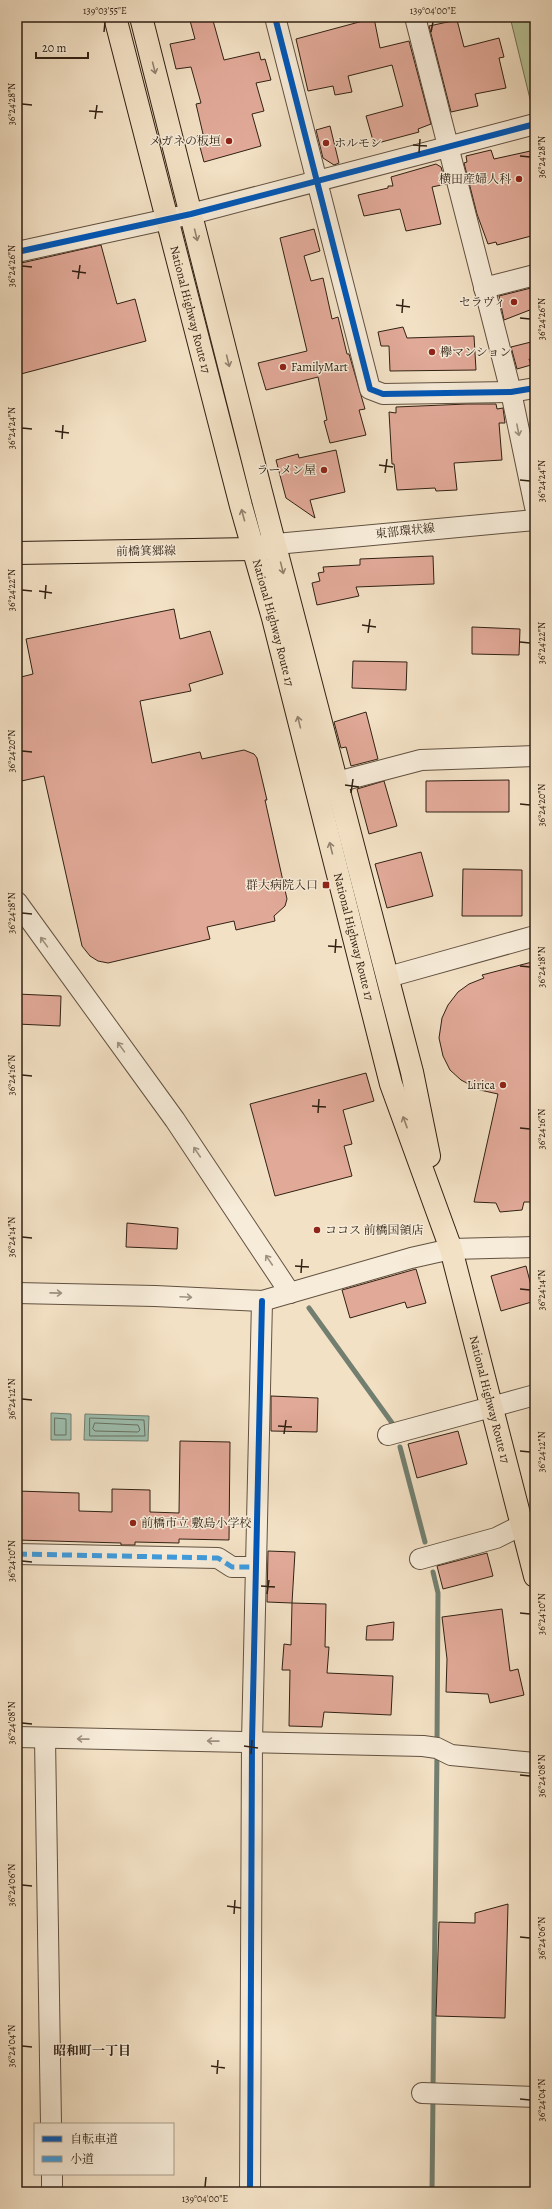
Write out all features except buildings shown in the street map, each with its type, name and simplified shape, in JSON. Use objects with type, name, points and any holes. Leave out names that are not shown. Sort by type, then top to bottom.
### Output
[{"type":"main road","name":"National Highway Route 17","points":[[115,17],[252,549],[273,618],[391,1084],[451,1249],[490,1408],[528,1523],[535,1576]]},
{"type":"main road","name":"National Highway Route 17","points":[[141,17],[260,492],[276,544],[412,1072],[442,1224]]},
{"type":"main road","name":"前橋箕郷線","points":[[17,553],[252,549],[276,544]]},
{"type":"street","points":[[274,17],[370,389],[383,394],[511,392],[535,388]]},
{"type":"street","points":[[415,17],[511,392],[535,507]]},
{"type":"street","points":[[17,252],[191,214],[449,148],[535,124]]},
{"type":"street","points":[[484,288],[535,275]]},
{"type":"street","name":"東部環状線","points":[[276,544],[535,520]]},
{"type":"street","points":[[337,782],[421,760],[535,756]]},
{"type":"street","points":[[17,902],[175,1120],[290,1293]]},
{"type":"street","points":[[388,977],[535,936]]},
{"type":"street","points":[[17,1292],[262,1301],[411,1258],[451,1249],[535,1247]]},
{"type":"street","points":[[250,2192],[252,1742],[262,1301]]},
{"type":"street","points":[[388,1435],[535,1396]]},
{"type":"street","points":[[420,1559],[496,1538],[528,1523]]},
{"type":"street","points":[[17,1554],[218,1558],[232,1566],[255,1567]]},
{"type":"street","points":[[17,1737],[423,1746],[437,1748],[451,1755],[535,1763]]},
{"type":"street","points":[[45,1738],[51,2123]]},
{"type":"street","points":[[427,2093],[535,2097]]},
{"type":"street","points":[[52,2175],[52,2192]]},
{"type":"shaded area","points":[[510,17],[535,17],[535,106],[531,103]]},
{"type":"water","points":[[51,1413],[71,1414],[71,1440],[51,1440]]},
{"type":"water","points":[[85,1414],[149,1416],[148,1441],[84,1440]]},
{"type":"waterway","points":[[309,1308],[395,1427]]},
{"type":"waterway","points":[[400,1447],[425,1542]]},
{"type":"waterway","points":[[433,1572],[438,1593],[437,1744]]},
{"type":"waterway","points":[[433,2090],[437,1752]]},
{"type":"waterway","points":[[432,2192],[433,2098]]},
{"type":"marked path","points":[[17,1554],[218,1558],[232,1567],[255,1567]]},
{"type":"cycle path","points":[[275,17],[370,389],[383,394],[511,392],[535,388]]},
{"type":"cycle path","points":[[17,252],[191,214],[535,124]]},
{"type":"cycle path","points":[[250,2192],[252,1742],[262,1301]]},
{"type":"place","name":"メガネの板垣","points":[[229,141]]},
{"type":"place","name":"ホルモン","points":[[326,143]]},
{"type":"place","name":"横田産婦人科","points":[[519,179]]},
{"type":"place","name":"セラヴィ","points":[[514,302]]},
{"type":"place","name":"欅マンション","points":[[432,352]]},
{"type":"place","name":"FamilyMart","points":[[283,367]]},
{"type":"place","name":"ラーメン屋","points":[[324,470]]},
{"type":"place","name":"群大病院入口","points":[[326,885]]},
{"type":"place","name":"Lirica","points":[[503,1085]]},
{"type":"place","name":"ココス 前橋国領店","points":[[317,1230]]},
{"type":"place","name":"前橋市立 敷島小学校","points":[[133,1523]]},
{"type":"district","name":"昭和町一丁目","points":[[92,2050]]}]
